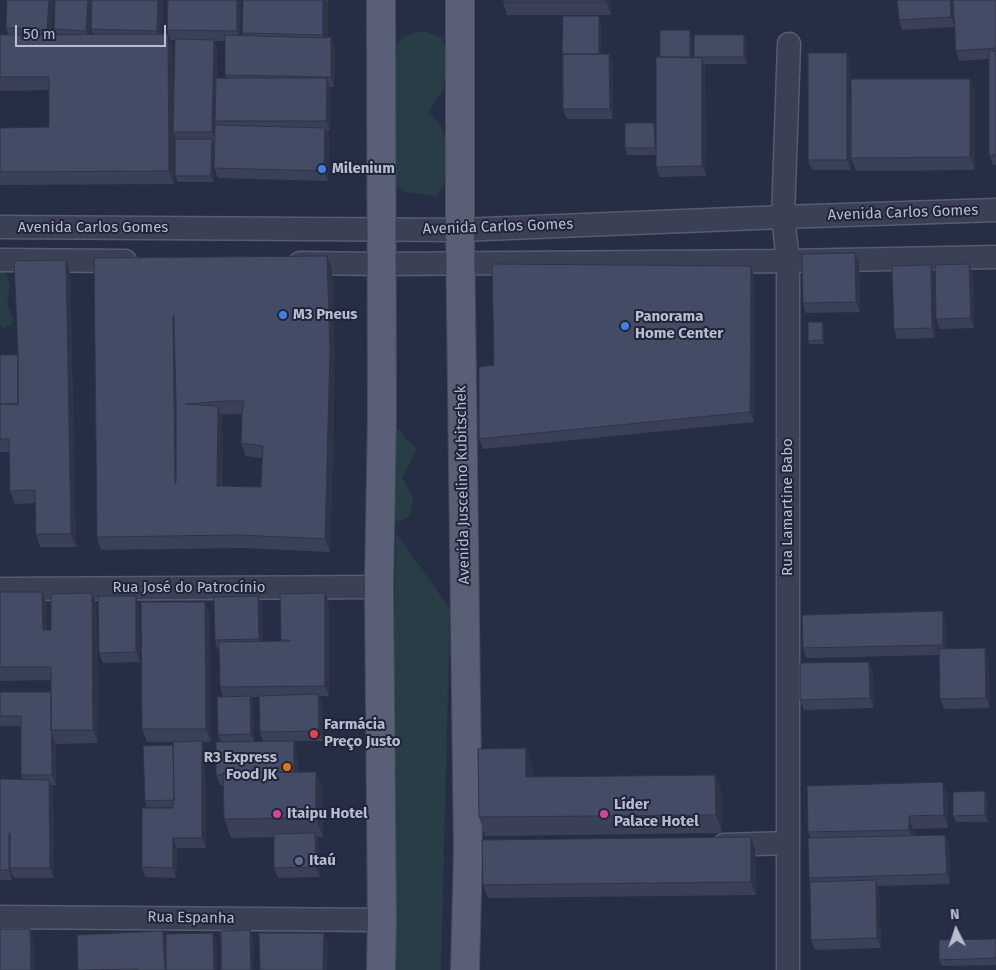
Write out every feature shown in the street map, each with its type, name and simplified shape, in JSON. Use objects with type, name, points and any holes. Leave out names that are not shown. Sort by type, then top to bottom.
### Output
[{"type":"main road","points":[[381,0],[382,416],[379,587],[381,970]]},
{"type":"main road","name":"Avenida Juscelino Kubitschek","points":[[460,0],[460,230],[477,852],[465,970]]},
{"type":"street","name":"Rua Lamartine Babo","points":[[788,970],[788,260],[783,217],[789,44]]},
{"type":"street","name":"Avenida Carlos Gomes","points":[[0,227],[460,230],[996,210]]},
{"type":"street","points":[[284,263],[382,264],[996,257]]},
{"type":"street","points":[[0,260],[147,262]]},
{"type":"street","name":"Rua José do Patrocínio","points":[[0,589],[379,587]]},
{"type":"street","points":[[700,846],[788,843]]},
{"type":"street","name":"Rua Espanha","points":[[0,916],[382,920]]},
{"type":"shaded area","points":[[422,31],[441,37],[449,61],[442,91],[429,112],[441,126],[448,147],[452,171],[436,196],[404,192],[386,171],[389,53],[405,36]]},
{"type":"shaded area","points":[[0,261],[10,284],[7,303],[13,318],[12,325],[3,328],[0,324]]},
{"type":"shaded area","points":[[399,429],[417,449],[402,478],[413,497],[410,516],[400,521],[384,520],[384,438]]},
{"type":"shaded area","points":[[396,533],[450,609],[441,970],[389,970]]},
{"type":"building","points":[[7,0],[49,0],[47,30],[6,28]]},
{"type":"building","points":[[55,0],[88,0],[86,31],[54,29]]},
{"type":"building","points":[[92,0],[158,0],[157,31],[91,29]]},
{"type":"building","points":[[168,0],[237,0],[237,31],[167,30]]},
{"type":"building","points":[[243,0],[323,0],[323,35],[242,33]]},
{"type":"building","points":[[503,0],[606,0],[606,2],[503,2]]},
{"type":"building","points":[[897,0],[950,0],[951,17],[899,20]]},
{"type":"building","points":[[953,0],[996,0],[996,48],[956,51]]},
{"type":"building","points":[[563,16],[599,16],[599,54],[562,54]]},
{"type":"building","points":[[660,30],[690,30],[690,57],[660,57]]},
{"type":"building","points":[[168,34],[169,171],[0,172],[0,128],[49,127],[49,77],[0,77],[0,35]]},
{"type":"building","points":[[225,35],[331,37],[331,77],[225,75]]},
{"type":"building","points":[[694,35],[744,35],[744,57],[694,57]]},
{"type":"building","points":[[175,39],[214,40],[212,132],[173,132]]},
{"type":"building","points":[[989,51],[996,51],[996,155],[989,155]]},
{"type":"building","points":[[808,53],[847,53],[847,160],[808,160]]},
{"type":"building","points":[[563,54],[609,54],[610,109],[563,109]]},
{"type":"building","points":[[656,57],[702,58],[702,166],[656,167]]},
{"type":"building","points":[[216,78],[327,78],[326,121],[215,121]]},
{"type":"building","points":[[851,79],[970,79],[970,157],[851,158]]},
{"type":"building","points":[[625,123],[654,123],[655,148],[625,148]]},
{"type":"building","points":[[215,125],[325,128],[324,171],[214,168]]},
{"type":"building","points":[[175,139],[212,139],[211,176],[175,176]]},
{"type":"building","points":[[855,253],[856,302],[803,303],[802,254]]},
{"type":"building","points":[[327,256],[330,351],[325,539],[239,535],[97,537],[94,258]],"holes":[[[173,316],[176,403],[176,483],[175,483]],[[244,401],[241,443],[263,446],[261,487],[217,486],[218,406],[185,404]]]},
{"type":"building","points":[[66,260],[71,534],[36,534],[35,490],[10,491],[9,439],[0,439],[0,404],[18,404],[14,261]]},
{"type":"building","name":"Panorama Home Center","points":[[492,264],[751,266],[750,412],[479,439],[479,367],[494,365]]},
{"type":"building","points":[[969,264],[971,318],[936,319],[935,265]]},
{"type":"building","points":[[931,265],[932,328],[894,329],[892,266]]},
{"type":"building","points":[[808,322],[822,322],[823,340],[808,341]]},
{"type":"building","points":[[0,355],[18,355],[18,404],[0,404]]},
{"type":"building","points":[[0,592],[42,592],[43,630],[51,630],[51,594],[92,593],[93,730],[51,730],[51,667],[0,667]]},
{"type":"building","points":[[325,593],[325,686],[220,687],[219,642],[290,641],[281,640],[280,594]]},
{"type":"building","points":[[98,596],[136,596],[136,652],[99,653]]},
{"type":"building","points":[[258,596],[259,639],[215,640],[214,597]]},
{"type":"building","points":[[141,602],[205,602],[206,729],[142,729]]},
{"type":"building","points":[[943,611],[943,645],[803,648],[802,615]]},
{"type":"building","points":[[985,648],[986,698],[940,699],[939,649]]},
{"type":"building","points":[[869,662],[870,698],[800,700],[800,663]]},
{"type":"building","points":[[0,692],[51,692],[52,775],[21,775],[21,716],[0,716]]},
{"type":"building","points":[[318,694],[319,731],[260,732],[259,696]]},
{"type":"building","points":[[250,696],[251,734],[218,735],[217,697]]},
{"type":"building","points":[[202,741],[202,838],[173,838],[173,868],[142,867],[142,808],[173,808],[173,742]]},
{"type":"building","points":[[294,741],[294,772],[223,773],[223,775],[216,775],[216,742]]},
{"type":"building","points":[[173,745],[174,800],[145,801],[143,746]]},
{"type":"building","points":[[526,748],[526,777],[715,775],[716,815],[479,817],[478,749]]},
{"type":"building","points":[[316,772],[316,818],[224,819],[223,773]]},
{"type":"building","points":[[0,779],[49,780],[50,868],[10,868],[9,833],[9,870],[0,870]]},
{"type":"building","points":[[943,782],[944,815],[909,816],[909,830],[808,832],[807,786]]},
{"type":"building","points":[[985,791],[985,815],[953,816],[953,792]]},
{"type":"building","name":"Itaú","points":[[315,833],[316,867],[274,868],[274,834]]},
{"type":"building","points":[[945,835],[947,874],[809,878],[808,838]]},
{"type":"building","points":[[751,837],[751,882],[483,885],[482,840]]},
{"type":"building","points":[[876,880],[877,938],[811,940],[810,882]]},
{"type":"building","points":[[0,929],[30,929],[31,970],[0,970]]},
{"type":"building","points":[[250,930],[251,970],[221,970],[221,931]]},
{"type":"building","points":[[163,931],[165,970],[78,970],[77,935]]},
{"type":"building","points":[[213,933],[214,970],[166,970],[166,934]]},
{"type":"building","points":[[259,933],[324,933],[323,970],[260,970]]},
{"type":"building","points":[[996,939],[996,958],[939,960],[939,940]]},
{"type":"place","name":"Milenium","points":[[322,169]]},
{"type":"place","name":"M3 Pneus","points":[[283,315]]},
{"type":"place","name":"Panorama Home Center","points":[[625,326]]},
{"type":"place","name":"Farmácia Preço Justo","points":[[314,734]]},
{"type":"place","name":"R3 Express Food JK","points":[[287,767]]},
{"type":"place","name":"Itaipu Hotel","points":[[277,814]]},
{"type":"place","name":"Líder Palace Hotel","points":[[604,814]]},
{"type":"place","name":"Itaú","points":[[299,861]]}]
